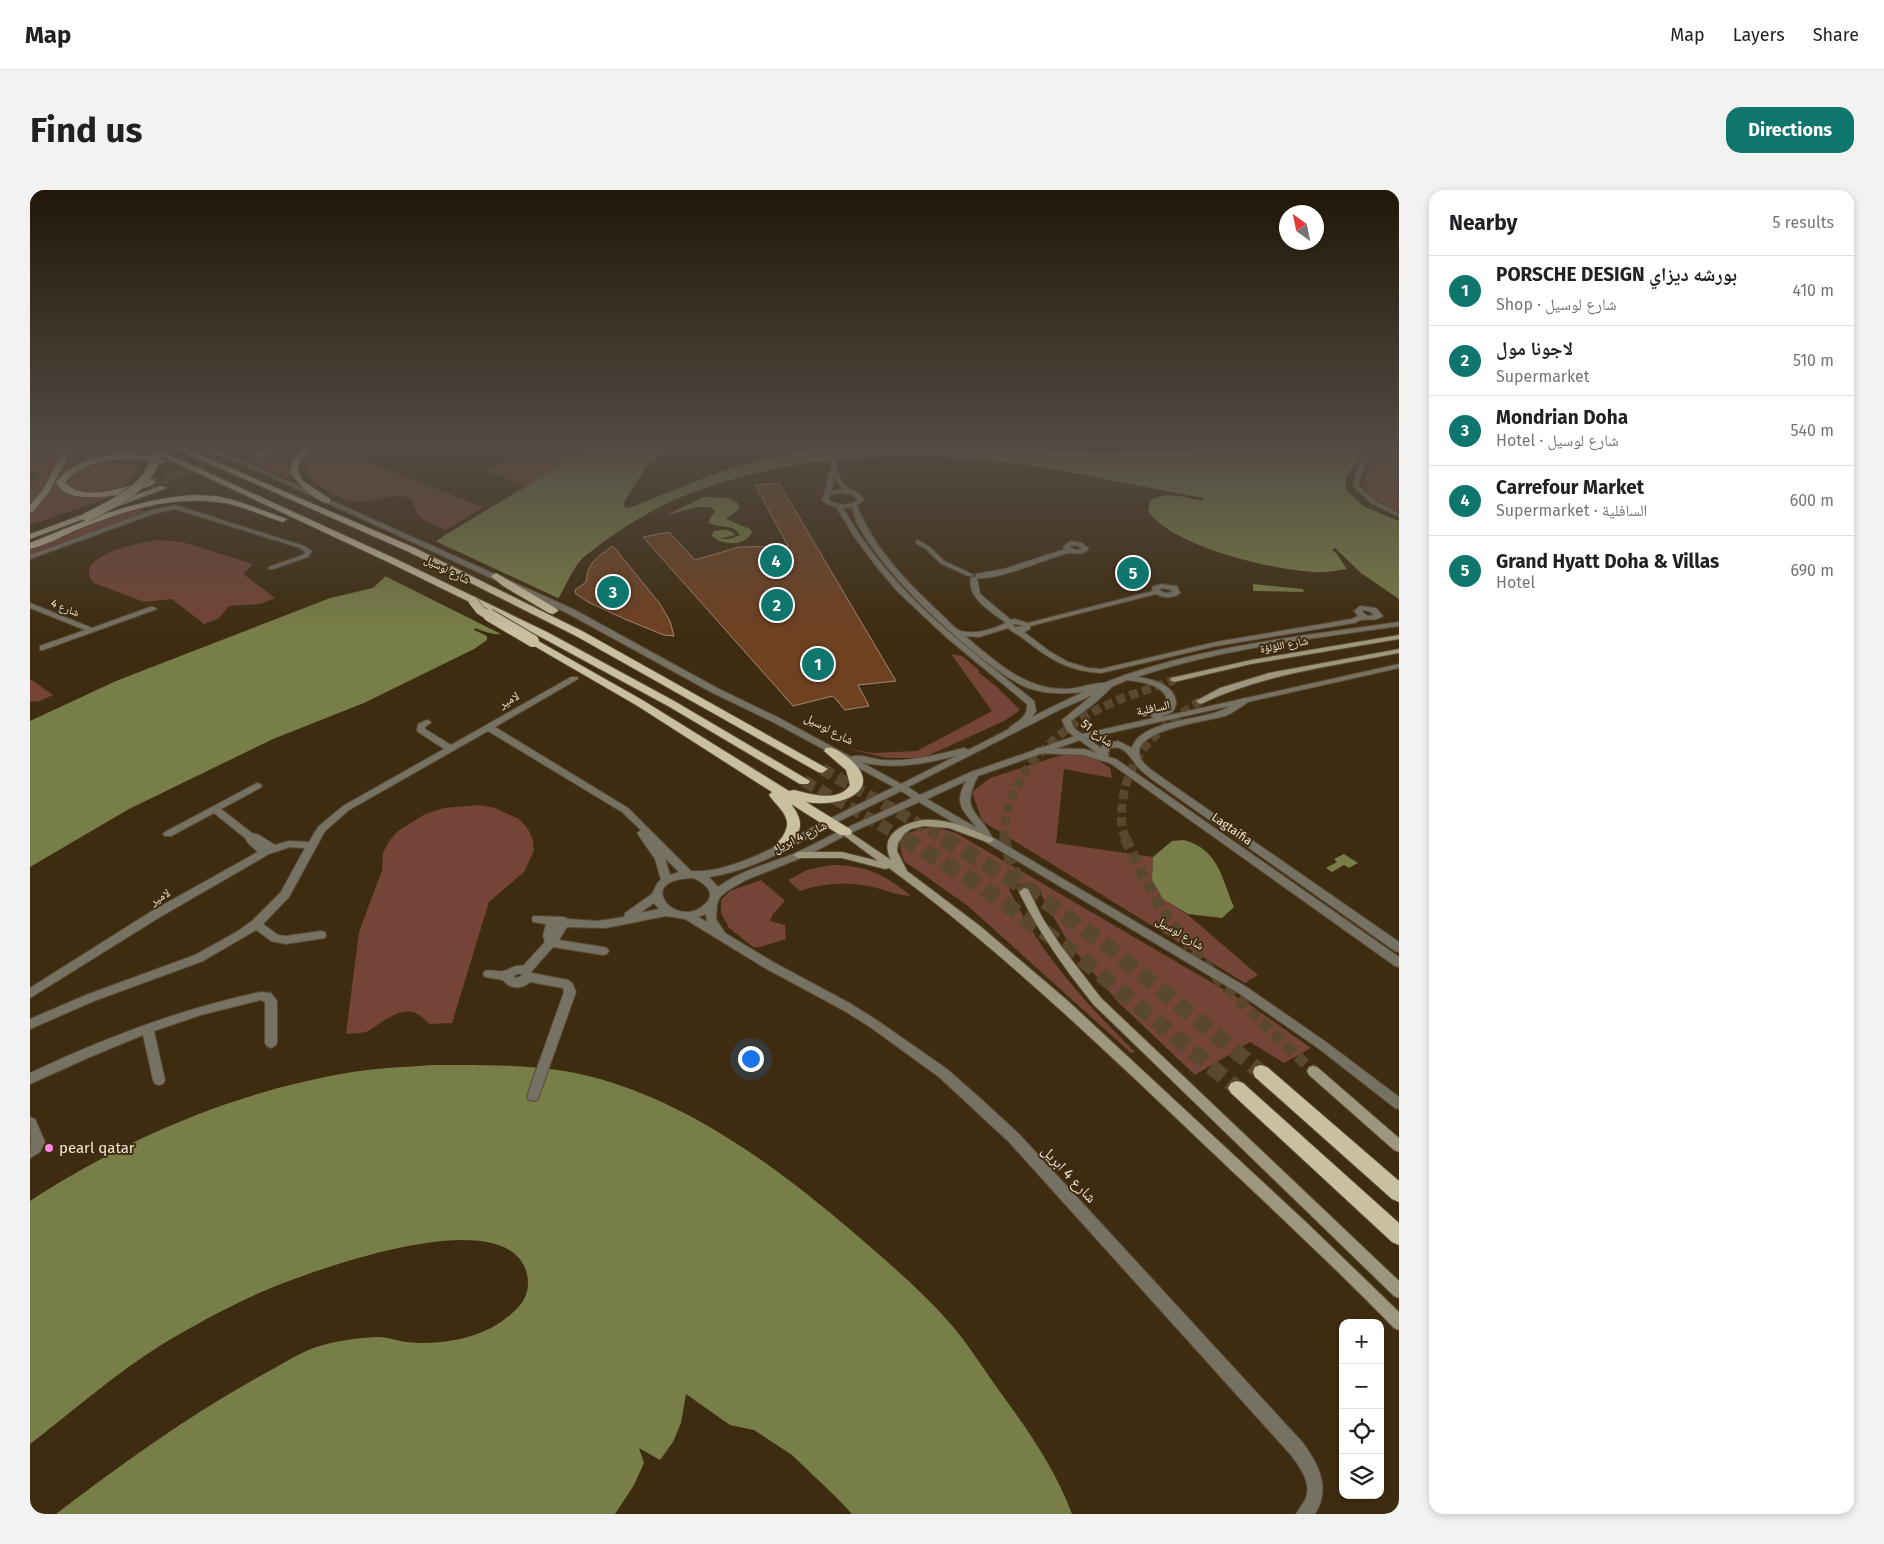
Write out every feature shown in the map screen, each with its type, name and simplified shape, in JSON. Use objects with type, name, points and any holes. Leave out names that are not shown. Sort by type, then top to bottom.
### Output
[{"type":"highway","points":[[30,542],[102,509]]},
{"type":"highway","points":[[30,546],[128,509]]},
{"type":"highway","points":[[251,509],[289,522],[320,527]]},
{"type":"highway","name":"شارع لوسيل","points":[[280,509],[393,561],[473,601],[480,610],[538,637]]},
{"type":"highway","name":"شارع لوسيل","points":[[318,509],[562,616],[580,634],[822,769]]},
{"type":"highway","points":[[496,576],[506,584],[562,616]]},
{"type":"highway","points":[[538,637],[845,832]]},
{"type":"highway","points":[[538,637],[672,704],[804,781]]},
{"type":"highway","points":[[751,772],[808,800],[839,799],[853,789],[856,782],[855,775],[845,761],[830,750]]},
{"type":"highway","points":[[751,772],[785,804],[793,816],[794,832],[781,847]]},
{"type":"highway","points":[[1261,1072],[1399,1193]]},
{"type":"highway","points":[[1237,1088],[1302,1145],[1399,1236]]},
{"type":"main road","points":[[30,529],[84,509]]},
{"type":"main road","points":[[30,537],[107,509]]},
{"type":"main road","points":[[1341,646],[1359,640],[1399,632]]},
{"type":"main road","name":"شارع اللؤلؤة","points":[[1174,680],[1216,669],[1399,637]]},
{"type":"main road","points":[[1200,701],[1224,689],[1252,680],[1398,651]]},
{"type":"main road","points":[[904,874],[892,852],[893,842],[897,833],[907,827],[939,823],[989,840]]},
{"type":"main road","points":[[845,832],[976,929],[1121,1058],[1324,1249],[1399,1323]]},
{"type":"main road","points":[[798,856],[828,854],[859,857],[904,874]]},
{"type":"main road","points":[[1024,892],[1056,950],[1097,1001],[1399,1290]]},
{"type":"main road","points":[[1313,1071],[1399,1146]]},
{"type":"street","points":[[30,557],[154,511],[166,509]]},
{"type":"street","points":[[183,509],[306,548],[309,551],[306,556],[271,568]]},
{"type":"street","name":"شارع لوسيل","points":[[345,509],[496,576]]},
{"type":"street","points":[[840,509],[859,541],[888,578],[917,608],[960,646],[1031,703],[1032,711],[1028,718],[1008,733]]},
{"type":"street","points":[[854,509],[855,513],[870,538],[901,576],[955,632],[999,667],[1030,686],[1064,691],[1106,685]]},
{"type":"street","points":[[918,542],[928,548],[942,562],[974,576],[1005,571],[1069,550]]},
{"type":"street","points":[[888,578],[901,576]]},
{"type":"street","points":[[974,576],[974,588],[977,595],[999,614],[1017,625],[1043,651],[1062,663],[1087,671],[1101,671],[1216,644],[1350,622],[1363,616]]},
{"type":"street","points":[[955,632],[979,635],[1157,592]]},
{"type":"street","name":"شارع 4","points":[[30,606],[91,630]]},
{"type":"street","name":"شارع 4","points":[[43,648],[153,609]]},
{"type":"street","name":"شارع لوسيل","points":[[562,616],[902,788],[1244,991],[1322,1045],[1399,1104]]},
{"type":"street","points":[[902,788],[1008,733],[1106,685],[1125,678],[1221,651],[1399,624]]},
{"type":"street","points":[[972,645],[979,635]]},
{"type":"street","name":"السافلية","points":[[919,798],[974,774],[1081,737],[1399,666]]},
{"type":"street","points":[[1121,728],[1169,710],[1172,701],[1166,691],[1160,686],[1143,680],[1125,678]]},
{"type":"street","name":"لامير","points":[[30,1024],[90,998],[199,958],[227,944],[256,924],[284,894],[321,829],[346,808],[574,679]]},
{"type":"street","name":"شارع 51","points":[[1106,685],[1093,700],[1066,720],[1070,729],[1113,761]]},
{"type":"street","points":[[1134,752],[1143,738],[1158,729],[1220,715],[1245,700]]},
{"type":"street","points":[[427,723],[421,726],[421,730],[450,748]]},
{"type":"street","points":[[484,729],[557,772],[618,812],[646,834],[690,875]]},
{"type":"street","points":[[1102,753],[1106,746],[1118,744],[1134,752],[1141,765],[1161,781],[1399,948]]},
{"type":"street","points":[[830,750],[864,761],[884,764],[926,761],[984,745]]},
{"type":"street","name":"Lagtaifia","points":[[1037,752],[1084,752],[1113,761],[1399,963]]},
{"type":"street","points":[[974,774],[965,789],[963,800],[966,809],[984,827],[989,840]]},
{"type":"street","points":[[168,834],[257,786]]},
{"type":"street","name":"شارع 4 ابريل","points":[[690,875],[728,868],[781,847],[902,788]]},
{"type":"street","name":"شارع 4 ابريل","points":[[726,938],[711,920],[714,900],[738,880],[798,856],[919,798]]},
{"type":"street","points":[[214,810],[249,836],[251,841],[269,850]]},
{"type":"street","points":[[646,834],[660,858],[666,880]]},
{"type":"street","name":"لامير","points":[[30,994],[156,914],[269,850],[297,843],[311,845]]},
{"type":"street","points":[[728,868],[738,880]]},
{"type":"street","points":[[537,919],[600,925],[668,912],[687,915],[702,912],[714,900],[711,884],[703,878],[690,875],[676,876],[666,880],[659,887],[656,896],[637,912],[614,922]]},
{"type":"street","points":[[656,896],[658,902],[668,912]]},
{"type":"street","name":"شارع 4 ابريل","points":[[687,915],[769,965],[847,1007],[905,1045],[943,1073],[1014,1138],[1297,1449],[1310,1467],[1314,1479],[1309,1508]]},
{"type":"street","points":[[551,942],[548,936],[552,921]]},
{"type":"street","points":[[527,974],[557,935],[564,922]]},
{"type":"street","points":[[256,924],[275,938],[286,940],[321,935]]},
{"type":"street","points":[[551,942],[603,951]]},
{"type":"street","points":[[489,974],[508,976],[515,970],[564,982],[568,986],[570,992],[533,1096]]},
{"type":"street","points":[[30,1079],[77,1057],[148,1029],[209,1008],[265,996],[271,1001],[271,1042]]},
{"type":"street","points":[[148,1029],[159,1080]]},
{"type":"street","points":[[30,1123],[38,1142],[30,1152]]},
{"type":"shaded area","points":[[30,509],[77,509],[30,525]]},
{"type":"shaded area","points":[[133,509],[146,512],[30,554],[30,548]]},
{"type":"shaded area","points":[[415,509],[480,509],[446,530],[429,523]]},
{"type":"shaded area","points":[[489,509],[657,509],[610,537],[585,556],[576,567],[553,606],[518,629],[506,634],[499,634],[475,628],[474,630],[487,636],[487,640],[474,649],[364,703],[273,739],[129,809],[30,867],[30,721],[116,681],[330,598],[373,588],[388,574],[445,535]]},
{"type":"shaded area","points":[[679,509],[690,509],[666,515]]},
{"type":"shaded area","points":[[712,509],[739,509],[726,519],[750,529],[752,532],[749,537],[740,542],[727,543],[721,542],[712,536],[713,532],[719,530],[728,530],[735,535],[720,539],[729,539],[740,535],[730,527],[708,522],[715,511]]},
{"type":"shaded area","points":[[1148,509],[1370,509],[1399,521],[1399,599],[1361,573],[1335,548],[1332,550],[1347,569],[1316,572],[1272,566],[1224,554],[1200,545],[1178,535],[1161,524],[1148,511]]},
{"type":"shaded area","points":[[158,540],[182,542],[253,564],[243,574],[275,598],[260,604],[229,606],[218,619],[204,624],[172,599],[144,602],[94,583],[89,573],[91,565],[99,558],[124,547]]},
{"type":"shaded area","points":[[1253,584],[1303,589],[1304,592],[1253,591]]},
{"type":"shaded area","points":[[951,654],[962,656],[1020,710],[1004,721],[923,758],[887,758],[849,749],[873,753],[917,751],[992,711]]},
{"type":"shaded area","points":[[30,679],[53,695],[40,701],[30,702]]},
{"type":"shaded area","points":[[1064,754],[1092,756],[1110,768],[1112,778],[1064,769],[1056,843],[1153,857],[1152,880],[1163,899],[1188,915],[1258,975],[1245,983],[982,821],[972,792],[990,778]]},
{"type":"shaded area","points":[[479,805],[495,808],[519,819],[528,829],[533,840],[534,851],[524,872],[489,902],[452,1023],[429,1024],[422,1017],[407,1011],[392,1016],[368,1031],[346,1034],[359,932],[382,870],[383,853],[389,841],[398,831],[425,814],[444,808]]},
{"type":"shaded area","points":[[935,827],[956,833],[1250,1005],[1311,1048],[1284,1063],[1250,1042],[1195,1075],[1117,1001],[1069,944],[1035,884],[1007,884],[1018,907],[1046,952],[1080,994],[1135,1052],[1131,1053],[968,906],[904,861],[901,852],[903,839],[912,832]]},
{"type":"shaded area","points":[[1184,840],[1205,850],[1222,875],[1234,907],[1222,918],[1188,914],[1163,899],[1152,880],[1153,857],[1172,841]]},
{"type":"shaded area","points":[[1344,854],[1358,863],[1349,868],[1344,865],[1332,872],[1326,868],[1337,862],[1334,859]]},
{"type":"shaded area","points":[[831,865],[843,865],[874,872],[911,896],[867,886],[848,884],[828,884],[800,891],[788,880],[807,870]]},
{"type":"shaded area","points":[[761,880],[785,901],[773,914],[770,921],[785,925],[786,939],[760,947],[753,947],[729,928],[721,913],[721,900],[730,891]]},
{"type":"shaded area","points":[[432,1065],[523,1066],[591,1076],[648,1096],[683,1112],[748,1151],[780,1173],[902,1275],[955,1329],[1032,1438],[1066,1498],[1072,1514],[852,1514],[792,1455],[754,1430],[730,1425],[686,1394],[681,1423],[673,1442],[660,1460],[639,1448],[644,1463],[634,1485],[615,1514],[56,1514],[182,1423],[291,1358],[323,1345],[358,1338],[382,1337],[422,1343],[468,1337],[497,1325],[520,1305],[527,1292],[527,1273],[525,1268],[508,1249],[481,1241],[445,1241],[406,1246],[365,1256],[271,1288],[229,1307],[188,1329],[127,1368],[30,1444],[30,1201],[67,1178],[145,1137],[225,1104],[309,1080],[352,1072]]},
{"type":"pier","points":[[433,540],[560,599],[553,610],[523,632],[507,637],[383,575]]},
{"type":"building","points":[[768,509],[794,509],[896,681],[858,685],[869,706],[845,710],[833,696],[793,706],[643,537],[669,532],[695,560],[739,547],[788,546]]},
{"type":"building","points":[[613,546],[660,604],[670,621],[674,636],[664,635],[627,620],[588,602],[576,594],[575,590],[586,582],[592,563]]},
{"type":"tunnel","points":[[1004,838],[1006,818],[1011,798],[1020,780],[1045,748],[1077,722],[1095,711],[1124,698],[1174,680]]},
{"type":"tunnel","points":[[1126,839],[1121,816],[1122,805],[1124,793],[1135,762],[1142,750],[1162,729],[1200,701]]},
{"type":"tunnel","points":[[822,769],[945,839]]},
{"type":"tunnel","points":[[804,781],[905,839]]},
{"type":"tunnel","points":[[903,838],[973,881],[1081,958],[1237,1088]]},
{"type":"tunnel","points":[[943,838],[1038,896],[1106,945],[1261,1072]]},
{"type":"tunnel","points":[[1004,838],[1009,857],[1024,892]]},
{"type":"tunnel","points":[[1125,838],[1155,896],[1182,937],[1236,997],[1313,1071]]},
{"type":"place","name":"Carrefour Market","points":[[776,561]]},
{"type":"place","name":"Grand Hyatt Doha & Villas","points":[[1133,573]]},
{"type":"place","name":"Mondrian Doha","points":[[613,592]]},
{"type":"place","name":"لاجونا مول","points":[[777,605]]},
{"type":"place","name":"PORSCHE DESIGN بورشه ديزاي","points":[[818,664]]},
{"type":"place","name":"pearl qatar","points":[[49,1148]]}]
